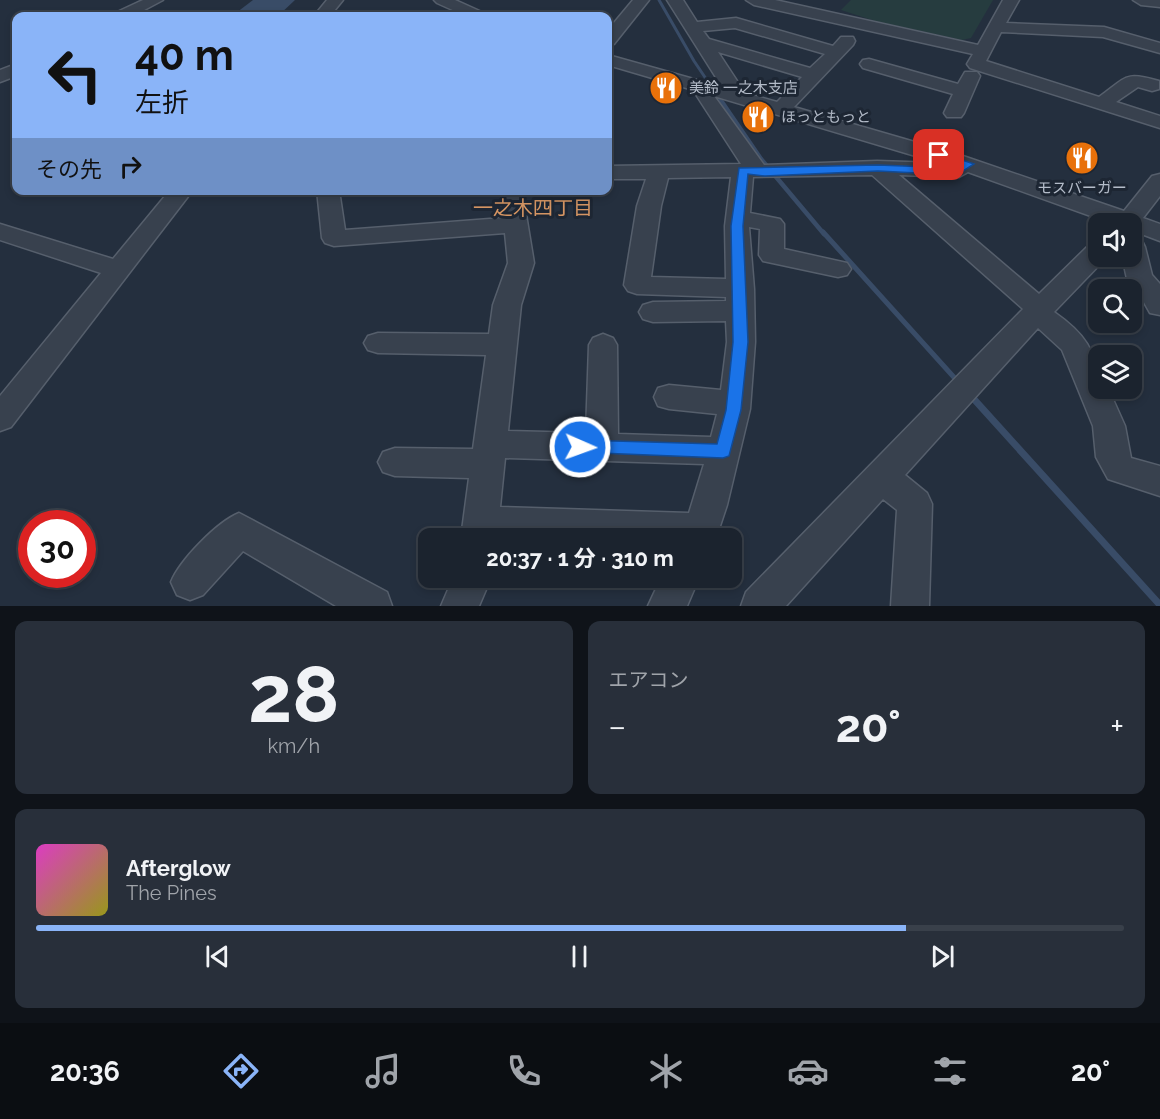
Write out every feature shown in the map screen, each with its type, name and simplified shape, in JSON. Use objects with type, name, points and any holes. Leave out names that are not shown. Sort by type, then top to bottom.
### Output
[{"type":"street","points":[[130,12],[155,0]]},
{"type":"street","points":[[325,12],[335,0]]},
{"type":"street","points":[[612,35],[641,0]]},
{"type":"street","points":[[675,0],[704,43],[733,96]]},
{"type":"street","points":[[753,0],[863,25],[979,58],[1101,104],[1160,122]]},
{"type":"street","points":[[954,113],[979,58],[1011,0]]},
{"type":"street","points":[[1141,0],[1160,2]]},
{"type":"street","points":[[454,2],[471,12]]},
{"type":"street","points":[[693,27],[736,23],[837,52]]},
{"type":"street","points":[[781,109],[863,25]]},
{"type":"street","points":[[996,27],[1092,31],[1117,35],[1160,48]]},
{"type":"street","points":[[1102,48],[1116,39],[1117,35]]},
{"type":"street","points":[[704,43],[814,75]]},
{"type":"street","points":[[612,61],[969,164],[1089,213]]},
{"type":"street","points":[[868,64],[895,80],[964,91]]},
{"type":"street","points":[[1101,104],[1136,79]]},
{"type":"street","points":[[703,87],[704,95],[761,171]]},
{"type":"street","points":[[612,173],[878,168],[957,171],[969,164]]},
{"type":"street","points":[[878,168],[1074,345],[1109,426],[1113,457],[1120,469],[1160,481]]},
{"type":"street","points":[[702,528],[734,404],[741,342],[738,218],[761,171]]},
{"type":"street","points":[[658,172],[649,206],[637,285],[741,302]]},
{"type":"street","points":[[1140,213],[1160,181]]},
{"type":"street","points":[[0,418],[178,195]]},
{"type":"street","points":[[329,195],[334,238],[515,225]]},
{"type":"street","points":[[481,528],[507,304],[520,263],[512,195]]},
{"type":"street","points":[[738,218],[772,224],[772,255],[838,269]]},
{"type":"street","points":[[1142,231],[1160,233]]},
{"type":"street","points":[[0,232],[119,270]]},
{"type":"street","points":[[760,606],[880,476],[1088,261]]},
{"type":"street","points":[[1138,267],[1140,279],[1148,284],[1160,306]]},
{"type":"street","points":[[653,312],[728,311],[741,302]]},
{"type":"street","points":[[378,343],[502,345]]},
{"type":"street","points":[[602,447],[603,345]]},
{"type":"street","points":[[669,397],[734,404]]},
{"type":"street","points":[[395,462],[602,447],[723,451]]},
{"type":"street","points":[[880,476],[915,504],[910,606]]},
{"type":"street","points":[[190,582],[239,530],[373,606]]},
{"type":"street","points":[[460,606],[468,588]]},
{"type":"street","points":[[667,606],[675,588]]},
{"type":"green space","points":[[851,0],[993,0],[971,38],[962,40],[875,21],[841,10]]},
{"type":"water","points":[[253,0],[295,0],[282,12],[237,12]]},
{"type":"waterway","points":[[659,0],[694,61],[723,104]]},
{"type":"waterway","points":[[722,102],[761,159],[824,234]]},
{"type":"waterway","points":[[823,232],[960,384]]},
{"type":"waterway","points":[[970,395],[973,399]]},
{"type":"waterway","points":[[972,397],[1160,605]]},
{"type":"place","name":"美鈴 一之木支店","points":[[666,88]]},
{"type":"place","name":"ほっともっと","points":[[758,117]]},
{"type":"place","name":"モスバーガー","points":[[1082,158]]},
{"type":"district","name":"一之木四丁目","points":[[533,208]]},
{"type":"route","points":[[580,447],[723,451],[734,410],[741,342],[741,289],[737,226],[743,170],[765,172],[878,168],[957,171],[969,164],[939,155]]}]
